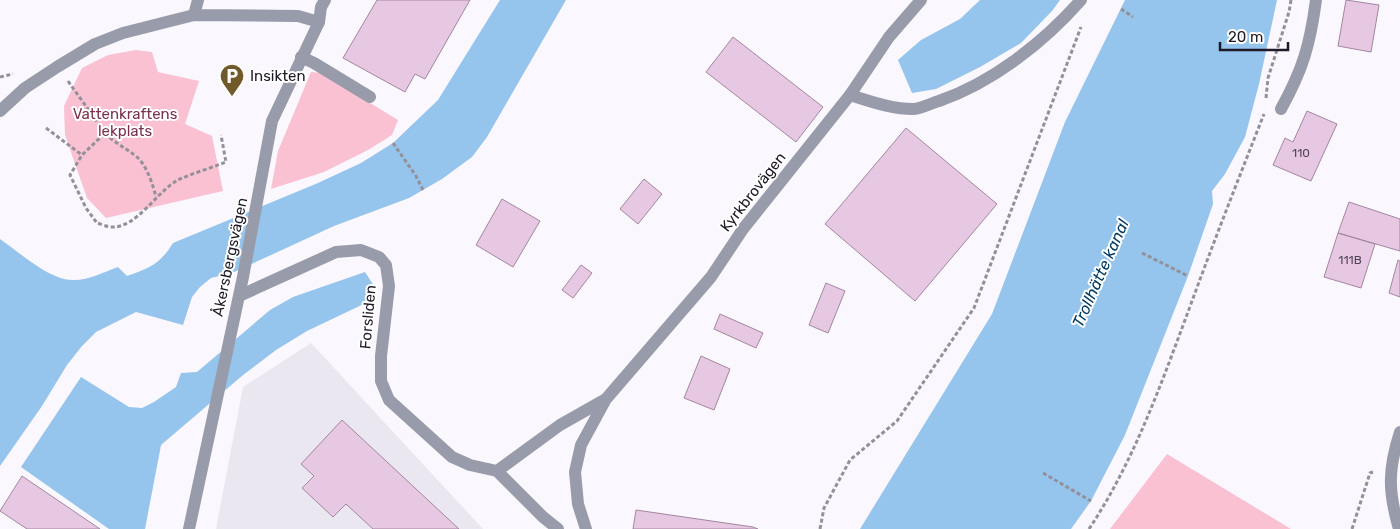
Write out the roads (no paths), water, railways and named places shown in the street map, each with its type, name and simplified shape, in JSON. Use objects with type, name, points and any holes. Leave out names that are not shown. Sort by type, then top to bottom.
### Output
[{"type":"street","points":[[194,15],[198,0]]},
{"type":"street","name":"Kyrkbrovägen","points":[[586,529],[578,504],[575,472],[581,445],[606,400],[710,277],[743,229],[850,95],[889,37],[921,0]]},
{"type":"street","points":[[850,95],[882,105],[915,109],[956,94],[1020,58],[1062,21],[1081,0]]},
{"type":"street","points":[[1281,109],[1296,81],[1306,56],[1316,0]]},
{"type":"street","name":"Åkersbergsvägen","points":[[189,529],[243,277],[272,121],[318,22],[322,2]]},
{"type":"street","points":[[0,111],[25,88],[57,67],[95,44],[123,33],[194,15],[298,16],[318,22]]},
{"type":"street","points":[[301,57],[370,97]]},
{"type":"street","name":"Forsliden","points":[[239,296],[336,252],[361,250],[379,257],[386,265],[389,286],[381,356],[381,381],[389,400],[452,457],[470,465],[497,471]]},
{"type":"street","name":"Kyrkbrovägen","points":[[497,471],[560,425],[606,400]]},
{"type":"street","points":[[1399,529],[1392,503],[1390,465],[1400,432]]},
{"type":"street","points":[[497,471],[543,517],[558,529]]},
{"type":"water","points":[[500,0],[566,0],[487,137],[472,157],[442,179],[409,198],[334,226],[232,273],[211,278],[192,297],[183,325],[136,312],[96,332],[67,365],[42,406],[0,466],[0,239],[45,271],[65,279],[85,279],[118,267],[127,276],[148,268],[164,256],[173,243],[318,183],[361,163],[393,143],[438,100]]},
{"type":"water","points":[[980,0],[1060,0],[1021,43],[980,67],[936,89],[912,93],[898,60],[921,40],[960,19]]},
{"type":"water","name":"Trollhätte kanal","points":[[1125,0],[1277,0],[1259,84],[1245,137],[1225,174],[1212,191],[1213,204],[1188,276],[1125,435],[1091,501],[1071,529],[860,529],[992,314],[1065,122]]},
{"type":"water","points":[[365,272],[374,286],[370,301],[307,331],[276,350],[243,375],[161,445],[145,529],[109,529],[21,467],[81,377],[129,407],[142,408],[176,387],[181,373],[197,372],[270,310],[293,297]]},
{"type":"place","name":"Insikten","points":[[232,97]]},
{"type":"park label","name":"Vattenkraftens lekplats","points":[[125,122]]}]
